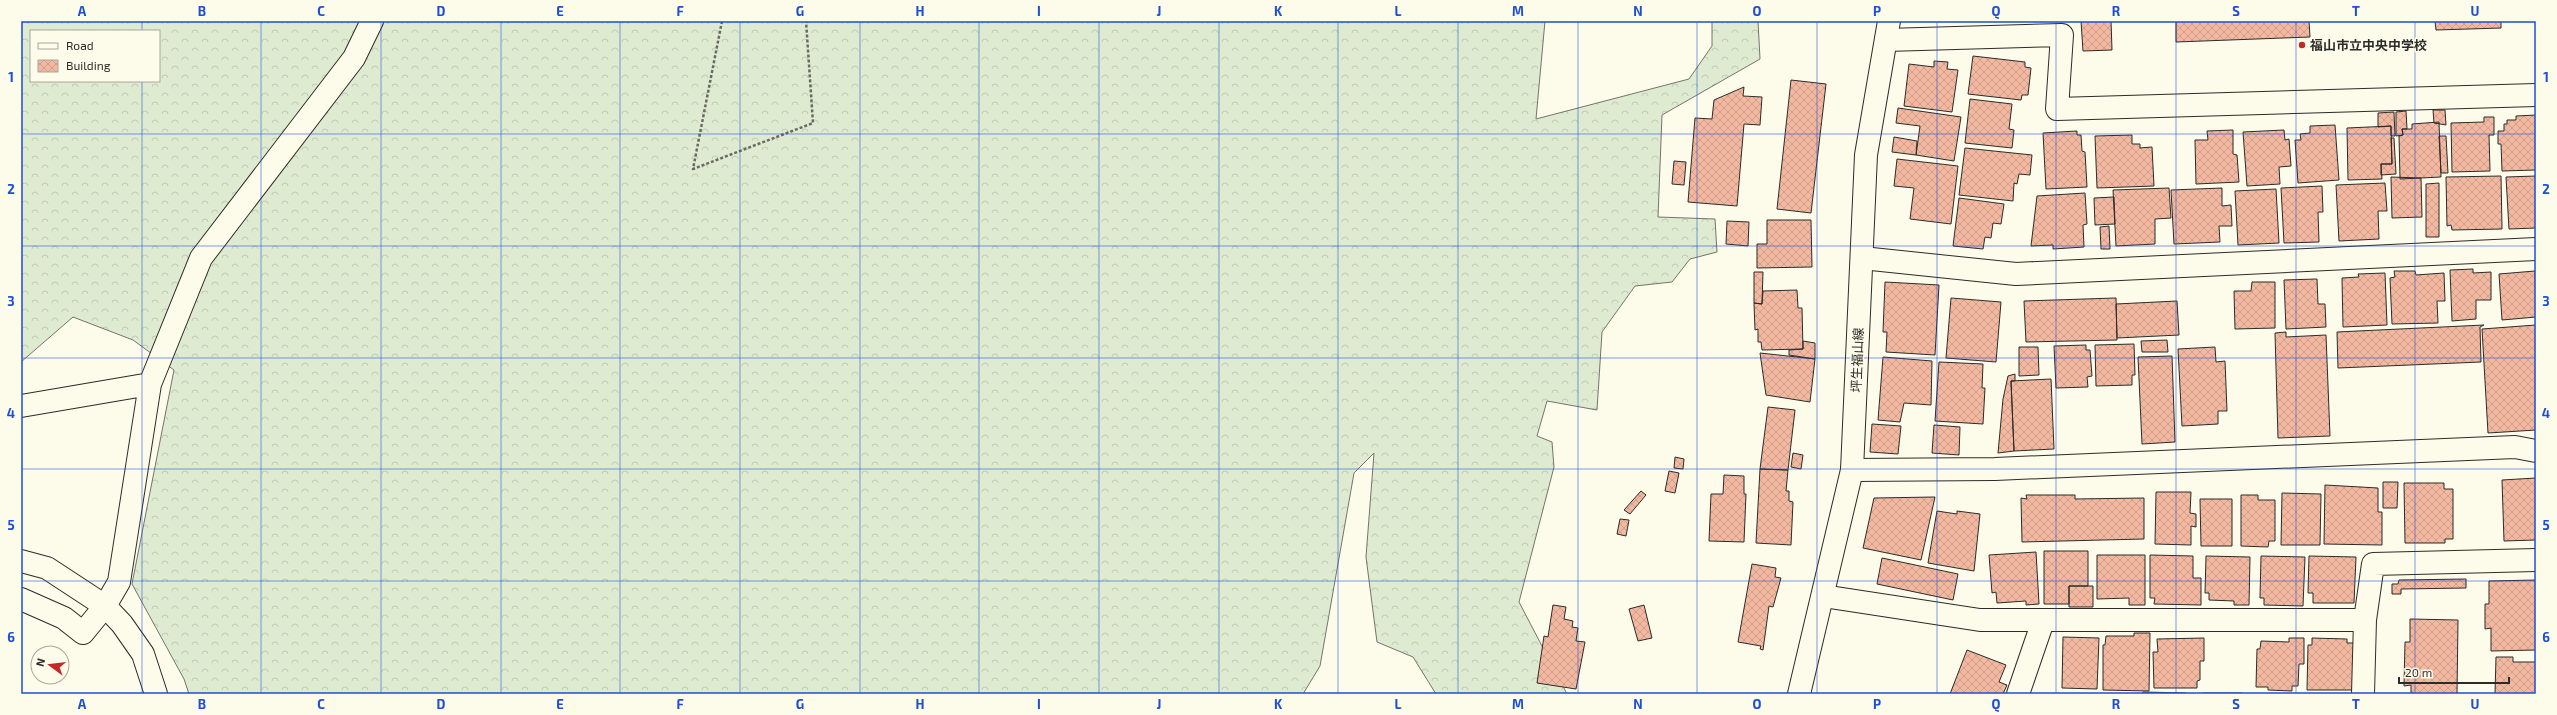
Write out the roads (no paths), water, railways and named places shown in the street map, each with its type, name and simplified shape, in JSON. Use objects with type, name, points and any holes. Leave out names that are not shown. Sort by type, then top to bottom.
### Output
[{"type":"street","points":[[21,599],[64,618],[83,633],[105,606],[119,582],[150,384],[200,258],[354,58],[372,21]]},
{"type":"street","points":[[1887,30],[2062,35],[2057,109],[2536,95]]},
{"type":"street","name":"坪生福山線","points":[[1799,694],[1852,470],[1866,155],[1887,30]]},
{"type":"street","points":[[1862,258],[2016,274],[2536,249]]},
{"type":"street","points":[[21,406],[150,384]]},
{"type":"street","points":[[1852,470],[1995,469],[2515,448],[2536,451]]},
{"type":"street","points":[[2364,694],[2364,620],[2373,564],[2536,560]]},
{"type":"street","points":[[21,561],[46,568],[105,606],[122,624],[143,654],[156,694]]},
{"type":"street","points":[[1823,596],[1980,620],[2364,620]]},
{"type":"street","points":[[2018,694],[2043,621]]},
{"type":"place","name":"福山市立中央中学校","points":[[2302,45]]}]
